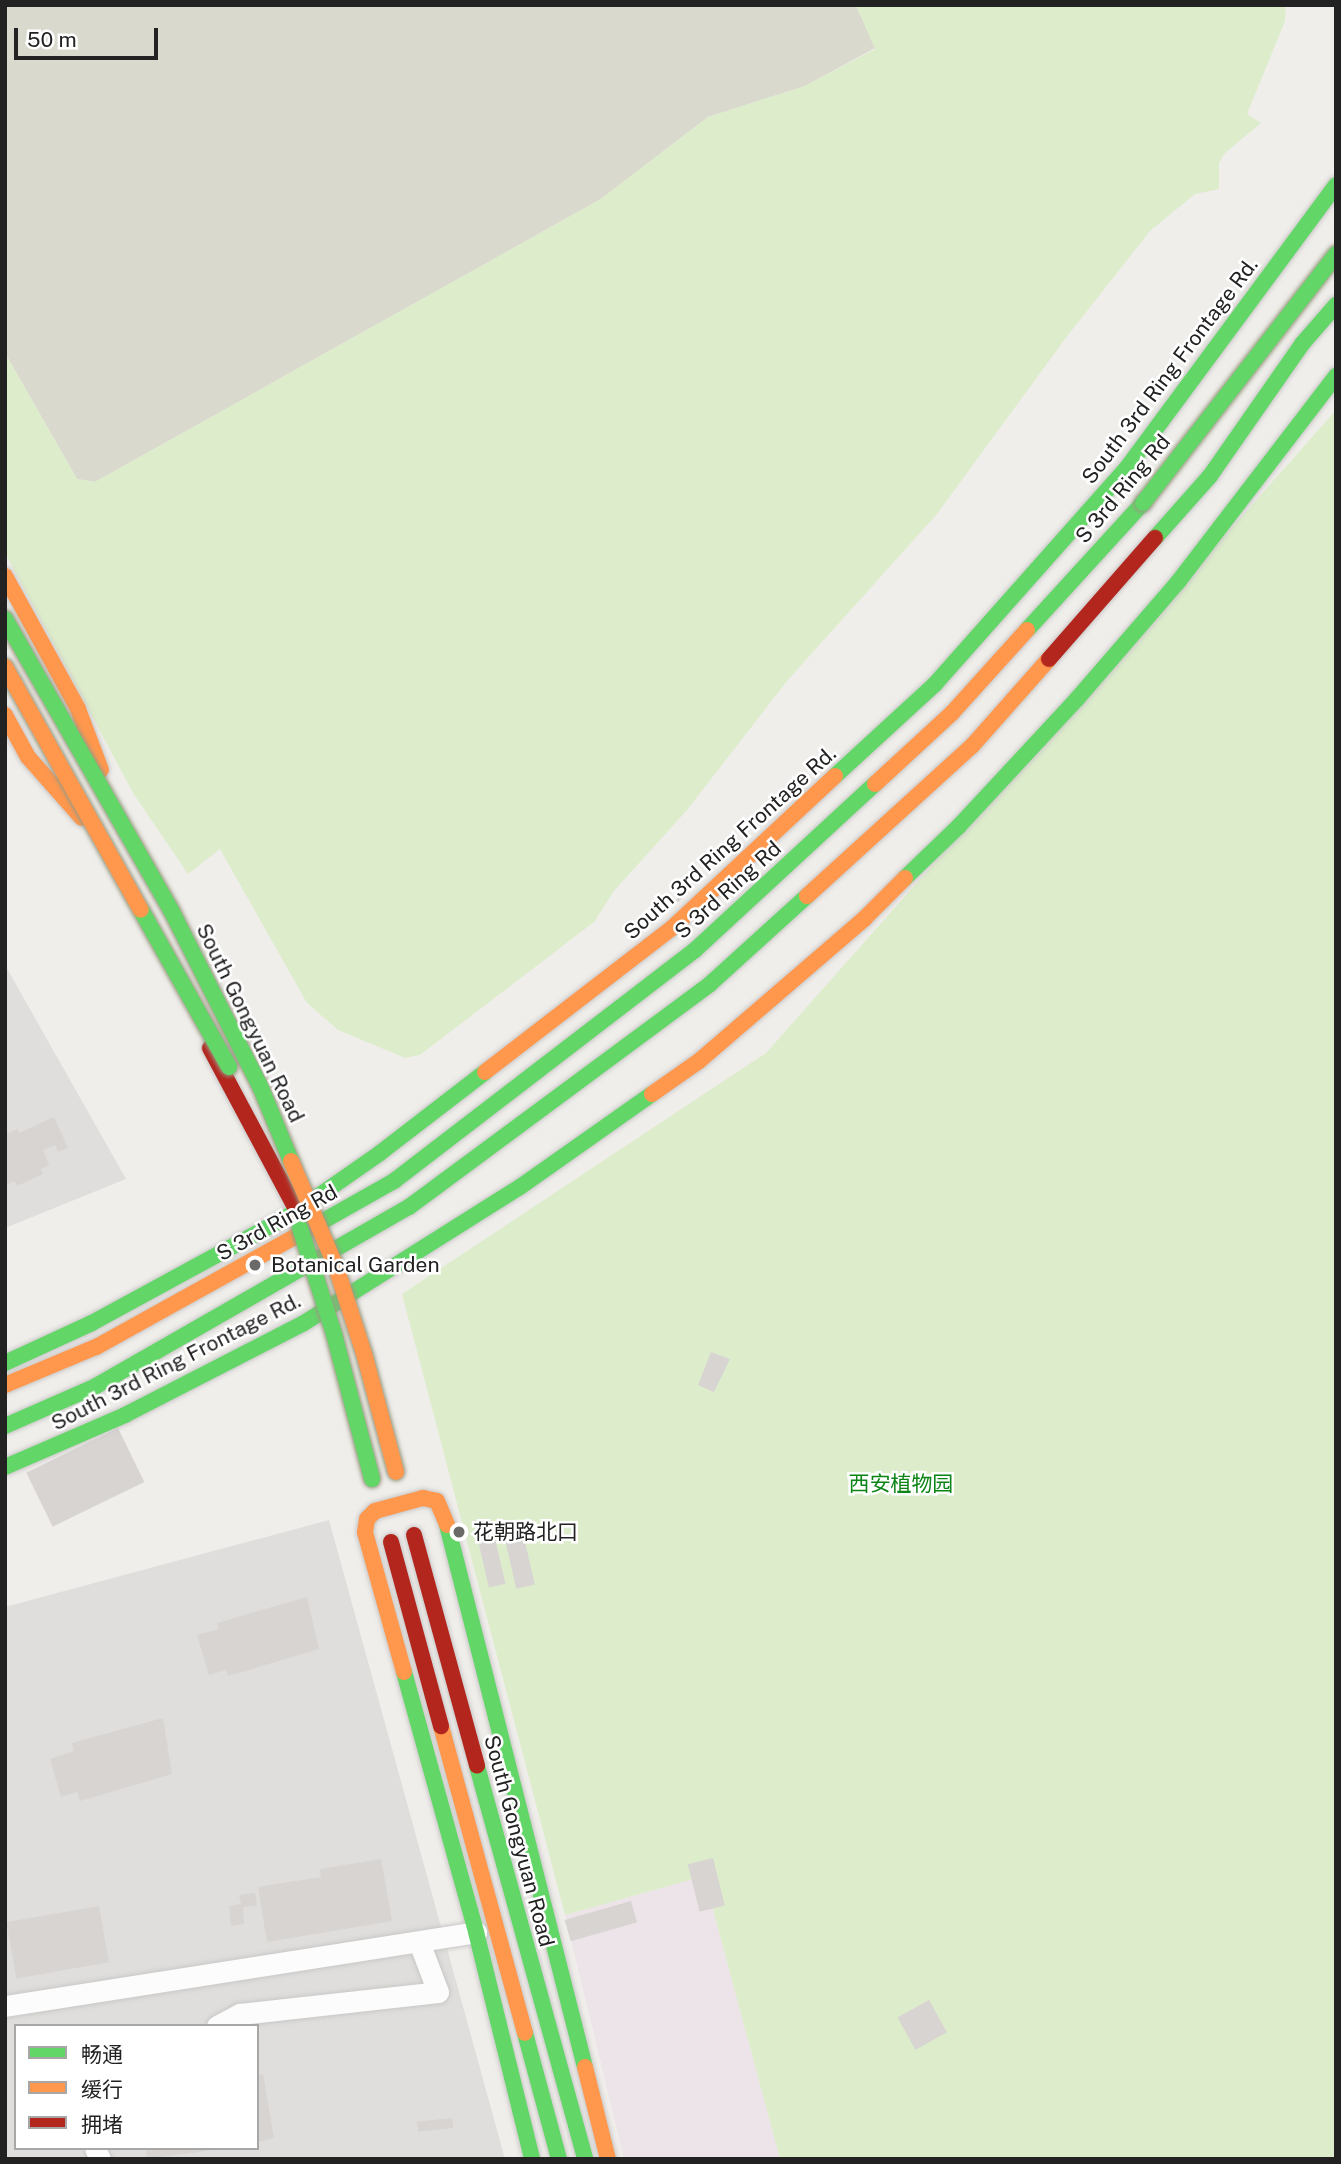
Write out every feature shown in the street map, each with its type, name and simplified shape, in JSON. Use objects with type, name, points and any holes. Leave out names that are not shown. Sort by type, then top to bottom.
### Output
[{"type":"main road","name":"South 3rd Ring Frontage Rd.","points":[[5,1363],[92,1323],[316,1199],[380,1153],[672,928],[935,684],[1126,469],[1336,186]]},
{"type":"main road","name":"S 3rd Ring Rd","points":[[5,1385],[96,1347],[394,1181],[695,950],[952,713],[1143,503],[1336,254]]},
{"type":"main road","points":[[5,1426],[96,1386],[409,1208],[710,984],[972,746],[1210,476],[1302,344],[1336,305]]},
{"type":"main road","name":"South 3rd Ring Frontage Rd.","points":[[5,1467],[125,1415],[303,1323],[520,1187],[699,1061],[864,919],[959,825],[1077,699],[1178,582],[1336,376]]},
{"type":"main road","points":[[5,576],[78,709],[105,783],[172,891],[316,1199]]},
{"type":"main road","name":"South Gongyuan Road","points":[[5,619],[171,910],[260,1086],[336,1267],[365,1357],[396,1472]]},
{"type":"main road","name":"South Gongyuan Road","points":[[5,667],[194,1003],[233,1076],[279,1175],[322,1296],[372,1479]]},
{"type":"main road","points":[[5,715],[28,757],[97,836],[297,1211]]},
{"type":"main road","points":[[532,2159],[476,1932],[365,1532],[367,1519],[375,1511],[427,1498],[437,1501],[443,1510],[608,2159]]},
{"type":"main road","name":"South Gongyuan Road","points":[[414,1535],[585,2159]]},
{"type":"main road","name":"South Gongyuan Road","points":[[391,1542],[559,2159]]},
{"type":"street","points":[[5,2006],[476,1932]]},
{"type":"street","points":[[221,2024],[240,2014],[438,1992],[419,1942]]},
{"type":"shaded area","points":[[5,5],[856,5],[875,48],[805,86],[708,117],[601,199],[95,482],[77,479],[5,353]]},
{"type":"shaded area","points":[[5,965],[126,1179],[5,1228]]},
{"type":"shaded area","points":[[329,1520],[505,2159],[5,2159],[5,1607]]},
{"type":"shaded area","points":[[704,1876],[780,2159],[624,2159],[565,1915]]},
{"type":"green space","points":[[856,5],[1286,5],[1285,21],[1247,114],[1261,123],[1225,153],[1219,163],[1219,189],[1195,194],[1150,231],[1065,339],[937,514],[787,681],[687,810],[614,891],[594,922],[420,1055],[405,1058],[338,1030],[307,1003],[220,849],[188,874],[133,793],[5,553],[5,353],[77,479],[95,482],[601,199],[708,117],[805,86],[875,49]]},
{"type":"green space","name":"西安植物园","points":[[1336,410],[1336,2159],[780,2159],[704,1876],[565,1915],[402,1294],[766,1053]]},
{"type":"building","points":[[680,896],[682,898],[672,909],[669,907]]},
{"type":"building","points":[[661,910],[663,913],[646,929],[643,926]]},
{"type":"building","points":[[54,1117],[68,1148],[58,1152],[55,1145],[43,1150],[49,1165],[41,1169],[43,1174],[17,1186],[15,1181],[6,1185],[5,1135],[17,1129],[19,1133]]},
{"type":"building","points":[[711,1352],[730,1359],[714,1392],[698,1385]]},
{"type":"building","points":[[118,1428],[144,1482],[53,1527],[26,1473]]},
{"type":"building","points":[[522,1529],[535,1585],[516,1589],[503,1533]]},
{"type":"building","points":[[494,1534],[505,1584],[489,1588],[477,1538]]},
{"type":"building","points":[[307,1597],[319,1649],[228,1676],[226,1670],[209,1675],[197,1635],[219,1629],[217,1623]]},
{"type":"building","points":[[163,1718],[172,1774],[80,1801],[77,1792],[61,1797],[50,1759],[74,1751],[72,1743]]},
{"type":"building","points":[[713,1858],[725,1906],[700,1912],[688,1864]]},
{"type":"building","points":[[381,1859],[392,1921],[267,1942],[258,1887],[321,1877],[320,1869]]},
{"type":"building","points":[[255,1893],[257,1906],[243,1907],[244,1924],[231,1926],[229,1906],[241,1904],[239,1895]]},
{"type":"building","points":[[631,1901],[637,1922],[571,1941],[565,1920]]},
{"type":"building","points":[[99,1906],[109,1962],[16,1978],[6,1922]]},
{"type":"building","points":[[929,2000],[947,2032],[915,2050],[898,2017]]},
{"type":"building","points":[[263,2074],[274,2138],[259,2142],[259,2075]]},
{"type":"building","points":[[452,2118],[453,2128],[418,2132],[417,2122]]},
{"type":"building","points":[[146,2150],[213,2150],[147,2159]]},
{"type":"traffic: fast","points":[[835,776],[935,684],[1126,469],[1336,185]]},
{"type":"traffic: fast","points":[[1143,503],[1336,254]]},
{"type":"traffic: fast","points":[[1155,538],[1210,476],[1302,344],[1336,305]]},
{"type":"traffic: fast","points":[[905,878],[959,826],[1077,699],[1178,582],[1336,376]]},
{"type":"traffic: fast","points":[[1027,630],[1143,503]]},
{"type":"traffic: fast","points":[[5,619],[171,910],[260,1086],[291,1161]]},
{"type":"traffic: fast","points":[[316,1225],[394,1181],[695,950],[875,784]]},
{"type":"traffic: fast","points":[[5,1426],[96,1386],[409,1207],[710,984],[807,896]]},
{"type":"traffic: fast","points":[[141,910],[229,1067]]},
{"type":"traffic: fast","points":[[5,1363],[92,1323],[297,1211],[380,1153],[485,1072]]},
{"type":"traffic: fast","points":[[5,1467],[125,1415],[304,1323],[520,1187],[652,1094]]},
{"type":"traffic: fast","points":[[300,1228],[334,1334],[372,1479]]},
{"type":"traffic: fast","points":[[447,1525],[585,2067]]},
{"type":"traffic: fast","points":[[404,1672],[476,1932],[532,2159]]},
{"type":"traffic: fast","points":[[477,1766],[585,2159]]},
{"type":"traffic: fast","points":[[525,2033],[559,2159]]},
{"type":"traffic: slow","points":[[5,576],[78,709],[101,770]]},
{"type":"traffic: slow","points":[[875,784],[952,713],[1027,630]]},
{"type":"traffic: slow","points":[[807,896],[972,746],[1049,659]]},
{"type":"traffic: slow","points":[[5,667],[141,910]]},
{"type":"traffic: slow","points":[[5,715],[28,757],[82,818]]},
{"type":"traffic: slow","points":[[485,1072],[672,928],[835,776]]},
{"type":"traffic: slow","points":[[652,1094],[699,1061],[864,919],[905,878]]},
{"type":"traffic: slow","points":[[291,1161],[336,1267],[365,1357],[396,1472]]},
{"type":"traffic: slow","points":[[5,1385],[96,1347],[316,1225]]},
{"type":"traffic: slow","points":[[404,1672],[365,1532],[367,1519],[375,1511],[423,1498],[437,1501],[447,1525]]},
{"type":"traffic: slow","points":[[441,1726],[525,2033]]},
{"type":"traffic: slow","points":[[585,2067],[608,2159]]},
{"type":"traffic: jam","points":[[1049,659],[1155,538]]},
{"type":"traffic: jam","points":[[210,1048],[297,1211]]},
{"type":"traffic: jam","points":[[414,1535],[477,1766]]},
{"type":"traffic: jam","points":[[391,1542],[441,1726]]},
{"type":"place","name":"Botanical Garden","points":[[255,1265]]},
{"type":"place","name":"花朝路北口","points":[[459,1532]]}]
